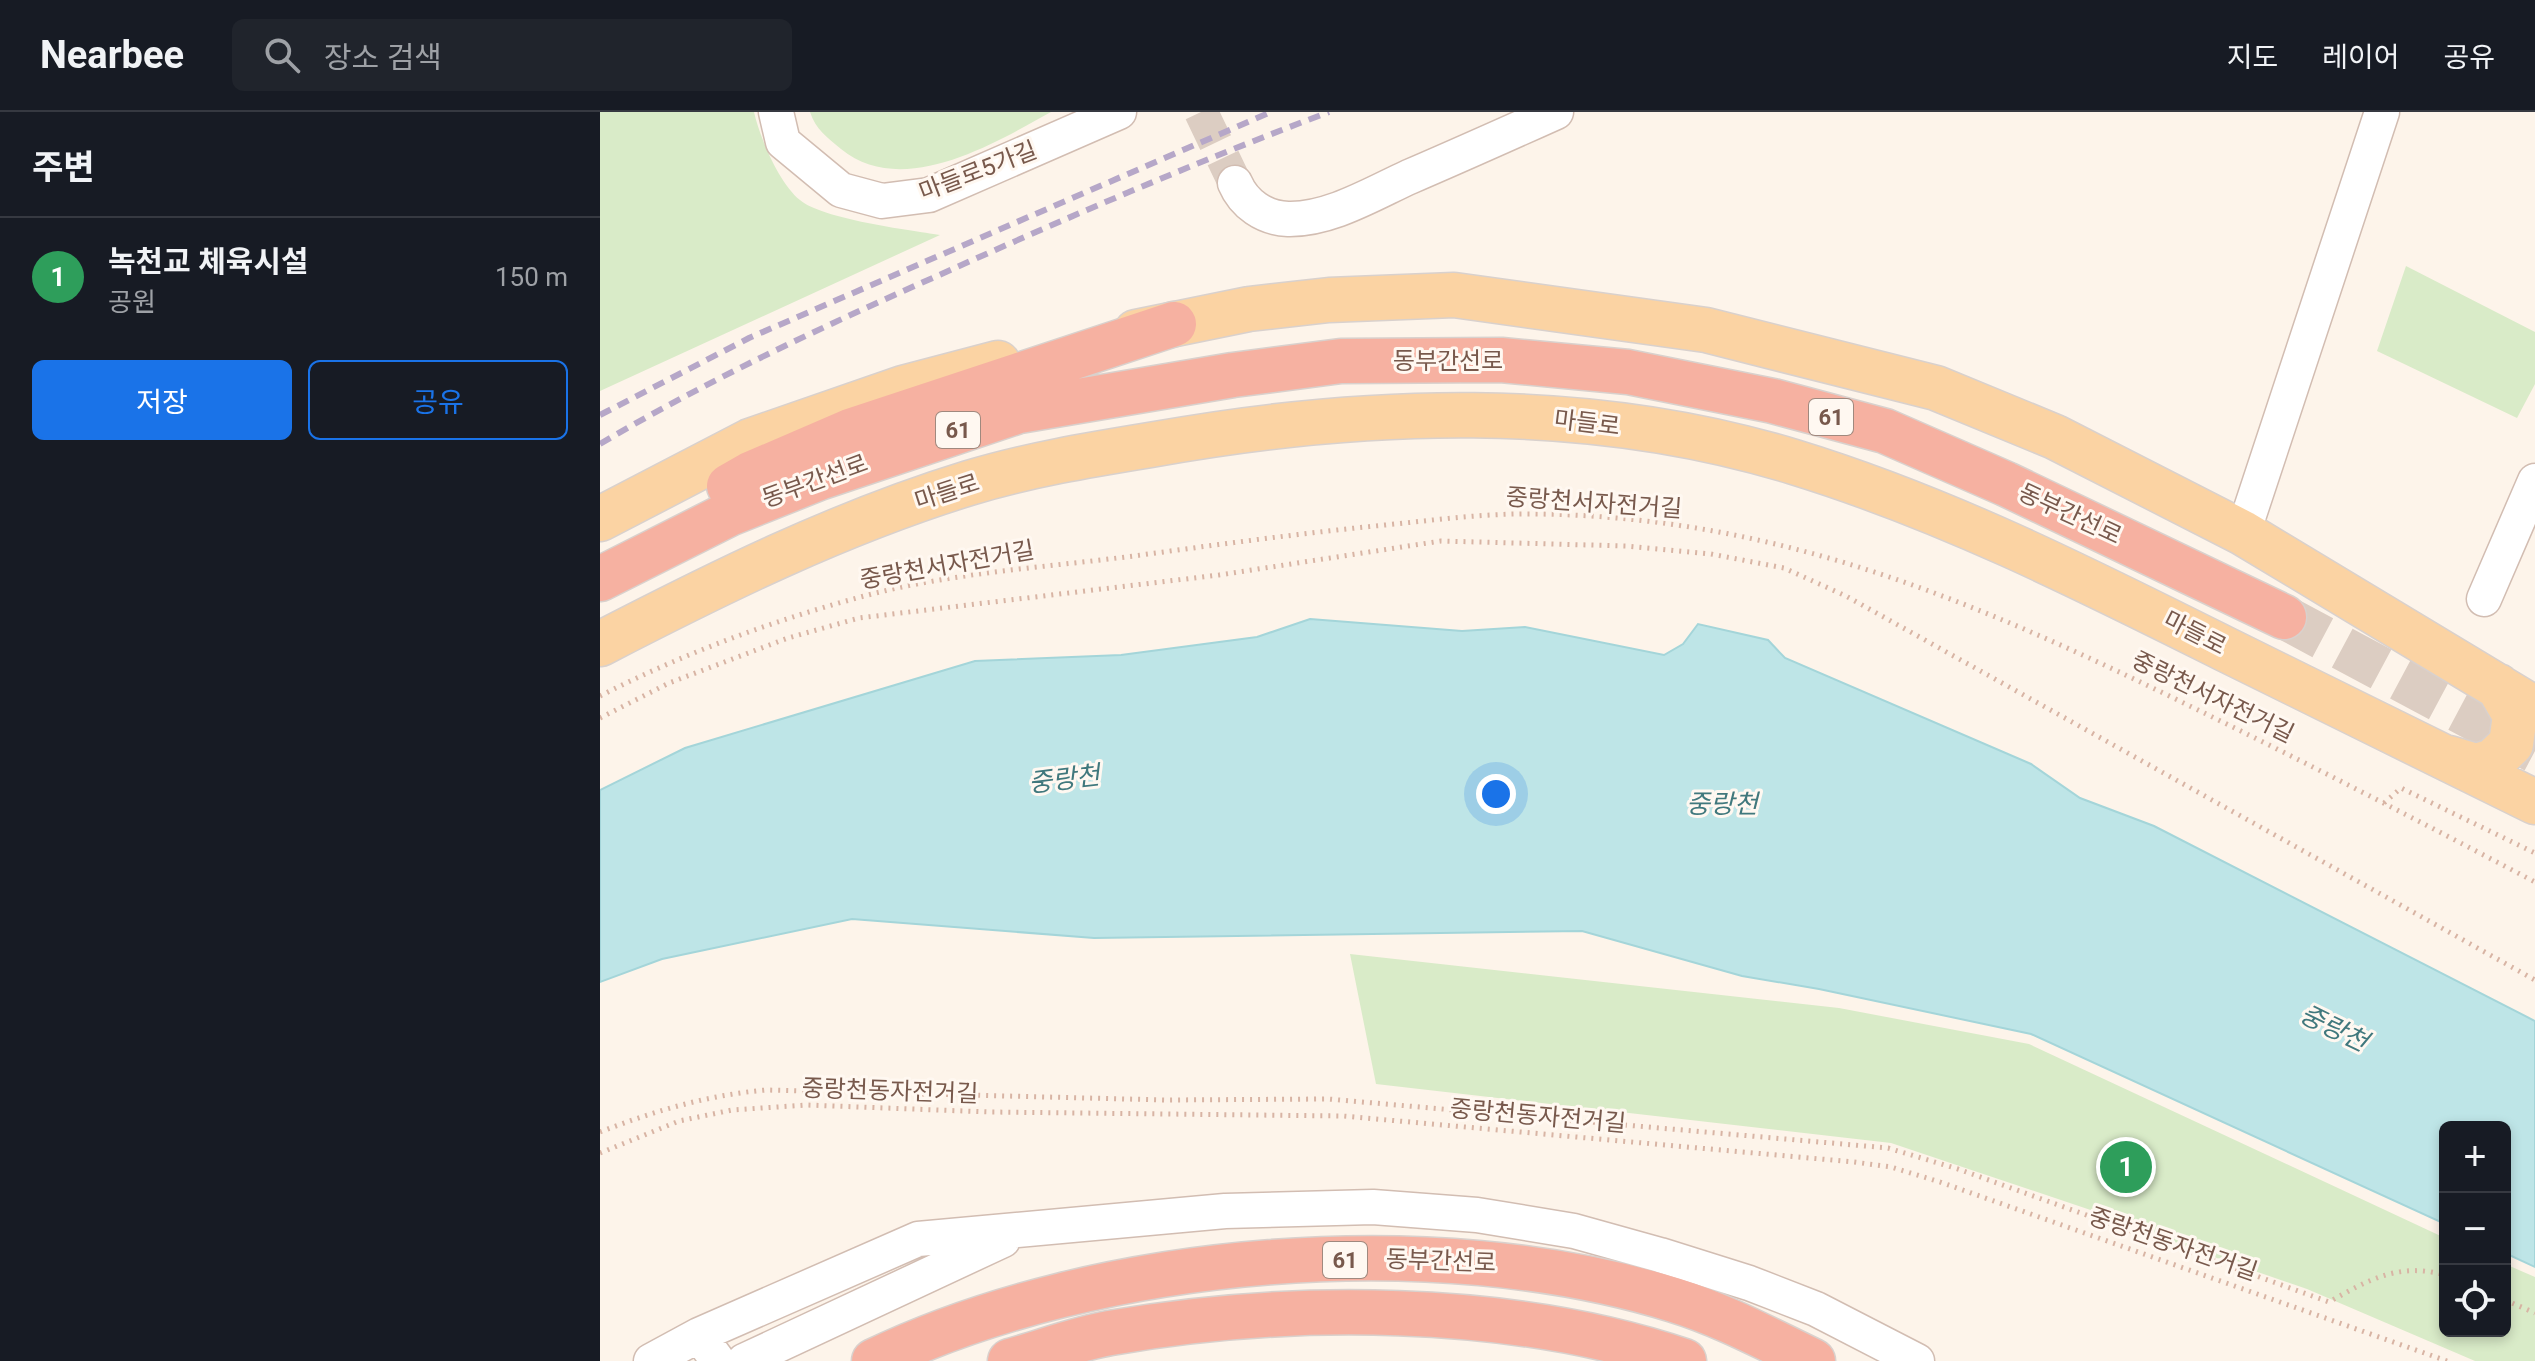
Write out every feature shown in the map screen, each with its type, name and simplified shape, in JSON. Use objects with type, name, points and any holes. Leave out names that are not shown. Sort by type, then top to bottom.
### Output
[{"type":"highway","points":[[600,571],[670,523],[764,467],[850,431],[1174,324]]},
{"type":"highway","name":"동부간선로","points":[[600,579],[729,514],[892,453],[1019,411],[1217,377],[1341,361],[1501,360],[1628,372],[1773,401],[1885,431],[2006,484],[2284,617]]},
{"type":"highway","name":"동부간선로","points":[[874,1361],[997,1313],[1113,1283],[1229,1267],[1394,1258],[1508,1264],[1604,1282],[1675,1300],[1729,1320],[1813,1361]]},
{"type":"highway","points":[[1010,1361],[1107,1334],[1236,1315],[1431,1315],[1586,1348],[1684,1361]]},
{"type":"main road","points":[[600,519],[750,441],[903,388],[1174,324],[1329,300],[1454,295],[1706,330],[1936,388],[2055,437],[2243,533],[2535,709]]},
{"type":"main road","name":"마들로","points":[[600,644],[802,544],[966,484],[1037,465],[1234,430],[1371,415],[1569,418],[1694,439],[1788,460],[1870,487],[2005,540],[2535,802]]},
{"type":"main road","points":[[2443,757],[2476,766],[2504,753],[2515,730],[2515,715],[2498,686]]},
{"type":"street","name":"마들로5가길","points":[[776,112],[783,142],[841,190],[882,201],[929,195],[1119,112]]},
{"type":"street","points":[[1235,183],[1240,195],[1259,212],[1285,219],[1309,218],[1346,206],[1556,112]]},
{"type":"street","points":[[2243,533],[2382,112]]},
{"type":"street","points":[[2484,599],[2535,481]]},
{"type":"street","points":[[651,1361],[709,1348],[918,1239],[1225,1211],[1373,1207],[1477,1215],[1574,1231],[1749,1283],[1816,1309],[1917,1361]]},
{"type":"street","points":[[744,1361],[1029,1228]]},
{"type":"path","name":"중랑천서자전거길","points":[[600,696],[687,656],[870,594],[1007,571],[1451,515],[1567,515],[1636,520],[1765,539],[1907,580],[2092,658],[2535,882]]},
{"type":"path","points":[[600,718],[669,683],[788,638],[859,618],[1219,575],[1441,541],[1626,546],[1711,554],[1784,568],[1846,596],[2535,980]]},
{"type":"path","points":[[2384,803],[2401,788],[2535,853]]},
{"type":"path","points":[[600,1132],[648,1113],[739,1092],[766,1090],[1167,1100],[1328,1099],[1888,1148],[1958,1169],[2329,1302],[2384,1274],[2406,1269],[2439,1274]]},
{"type":"path","name":"중랑천동자전거길","points":[[600,1153],[679,1121],[732,1110],[807,1105],[990,1112],[1343,1116],[1854,1162],[1891,1167],[1940,1182],[2447,1361]]},
{"type":"path","points":[[2511,1303],[2535,1313]]},
{"type":"green space","points":[[600,112],[754,112],[771,159],[785,183],[800,200],[811,207],[846,218],[940,235],[600,391]]},
{"type":"green space","points":[[810,112],[1051,112],[975,151],[947,161],[919,168],[891,169],[865,163],[841,149],[819,128]]},
{"type":"green space","points":[[2406,266],[2535,332],[2535,384],[2517,418],[2377,351]]},
{"type":"green space","points":[[1350,954],[1839,1008],[2029,1044],[2439,1235],[2439,1337],[2511,1337],[2511,1267],[2535,1277],[2535,1361],[2475,1361],[2307,1289],[2188,1248],[2144,1228],[1891,1143],[1376,1084]]},
{"type":"water","name":"중랑천","points":[[1310,619],[1462,631],[1525,627],[1664,655],[1683,644],[1698,624],[1768,640],[1785,658],[2031,764],[2080,798],[2154,826],[2535,1021],[2535,1267],[2511,1256],[2511,1121],[2439,1121],[2439,1221],[2031,1034],[1819,989],[1742,976],[1582,931],[1094,938],[852,919],[662,959],[600,982],[600,790],[685,748],[975,661],[1121,655],[1257,637]]},
{"type":"tunnel","points":[[1201,112],[1235,183]]},
{"type":"tunnel","points":[[2284,617],[2535,751]]},
{"type":"railway","points":[[600,415],[749,338],[1271,112]]},
{"type":"railway","points":[[600,444],[724,376],[851,315],[1132,191],[1329,112]]},
{"type":"place","name":"녹천교 체육시설","points":[[2126,1167]]}]
